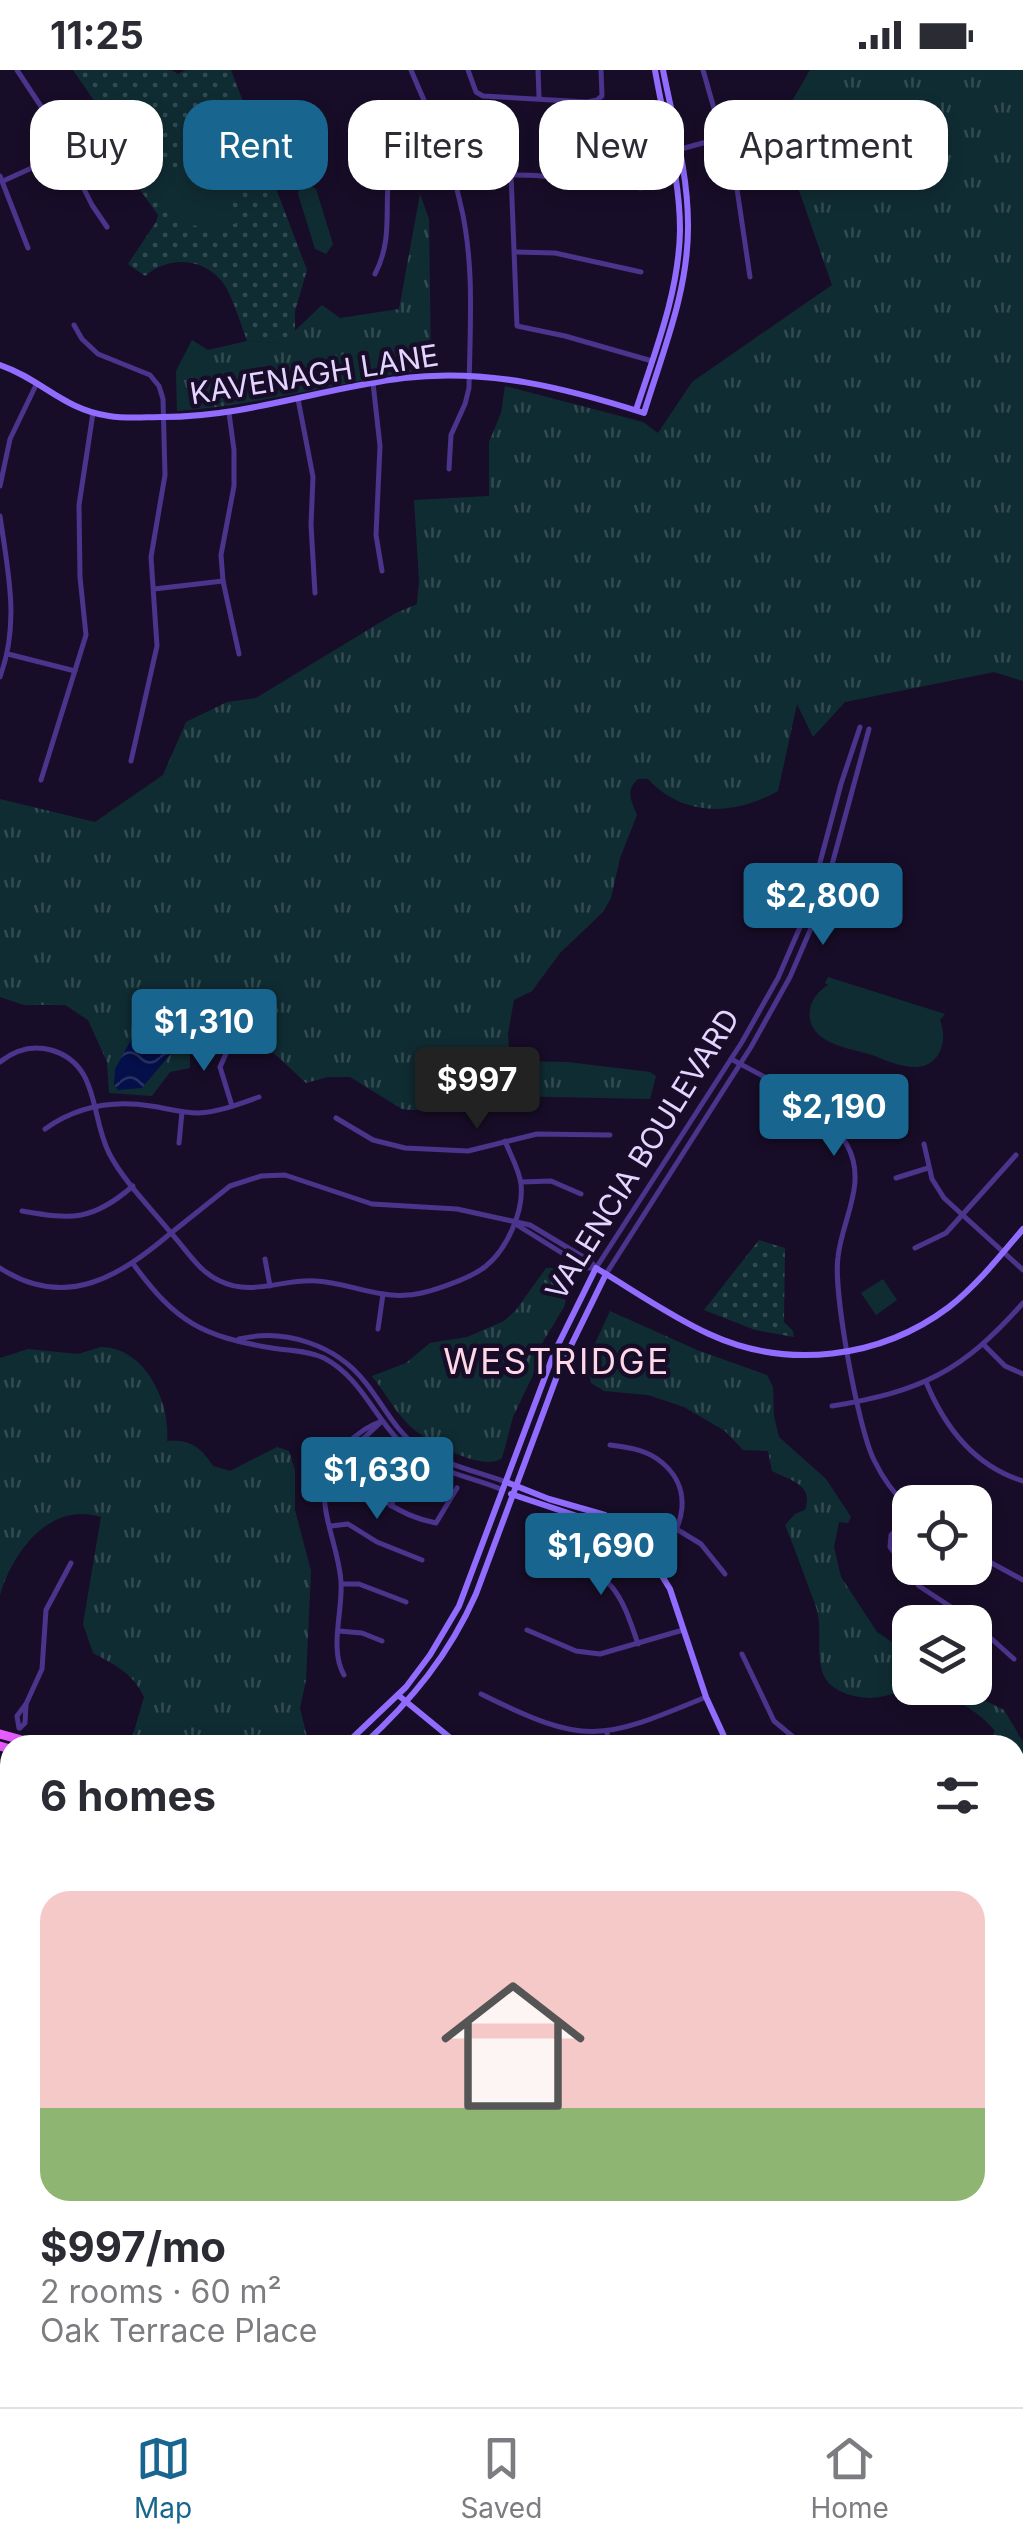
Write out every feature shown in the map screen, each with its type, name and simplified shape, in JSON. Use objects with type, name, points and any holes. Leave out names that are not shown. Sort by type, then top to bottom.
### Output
[{"type":"street","points":[[17,70],[37,100]]},
{"type":"street","points":[[411,70],[423,100]]},
{"type":"street","points":[[468,70],[479,94],[587,102],[600,98],[600,70]]},
{"type":"street","points":[[538,70],[539,98]]},
{"type":"street","points":[[655,70],[662,100]]},
{"type":"street","points":[[663,70],[668,100]]},
{"type":"street","points":[[703,70],[711,100]]},
{"type":"street","points":[[28,248],[1,179],[30,167]]},
{"type":"street","points":[[510,190],[516,326],[656,362],[677,309],[687,252],[684,178]]},
{"type":"street","points":[[86,190],[107,227]]},
{"type":"street","points":[[375,274],[384,247],[387,190]]},
{"type":"street","points":[[449,468],[451,435],[468,397],[469,375],[468,252],[456,190]]},
{"type":"street","points":[[736,190],[743,215],[750,277]]},
{"type":"street","points":[[515,252],[555,253],[641,272]]},
{"type":"street","points":[[74,325],[82,340],[98,354],[144,372],[162,392],[164,476],[151,557],[156,646],[131,761]]},
{"type":"street","name":"KAVENAGH LANE","points":[[0,365],[74,408],[114,417],[163,417],[229,413],[373,382],[469,375],[568,389],[640,411],[656,362]]},
{"type":"street","points":[[373,382],[380,446],[376,535],[382,571]]},
{"type":"street","points":[[0,486],[10,438],[36,383]]},
{"type":"street","points":[[298,399],[313,478],[310,525],[316,593]]},
{"type":"street","points":[[229,413],[234,486],[222,540],[223,581],[239,654]]},
{"type":"street","points":[[41,780],[86,635],[78,505],[93,414]]},
{"type":"street","points":[[0,516],[13,607],[8,654],[0,677]]},
{"type":"street","points":[[154,590],[223,581]]},
{"type":"street","points":[[8,654],[75,671]]},
{"type":"street","name":"VALENCIA BOULEVARD","points":[[356,1735],[398,1695],[430,1655],[458,1606],[550,1362],[580,1296],[769,996],[803,921],[840,784],[860,727]]},
{"type":"street","name":"VALENCIA BOULEVARD","points":[[374,1735],[407,1703],[459,1630],[590,1302],[779,999],[810,934],[829,878],[870,729]]},
{"type":"street","points":[[229,1046],[220,1067],[232,1106]]},
{"type":"street","points":[[0,1062],[24,1050],[46,1049],[70,1059],[85,1075],[109,1154],[133,1186],[201,1268],[217,1280],[246,1289],[316,1281],[384,1294],[414,1295],[478,1272],[495,1258],[515,1223],[520,1204],[521,1182],[505,1141]]},
{"type":"street","points":[[732,1058],[823,1115],[850,1149],[854,1195],[838,1257],[837,1290],[858,1402],[874,1460],[892,1489]]},
{"type":"street","points":[[44,1129],[66,1114],[95,1107],[136,1104],[182,1112],[210,1112],[260,1098]]},
{"type":"street","points":[[179,1143],[182,1112]]},
{"type":"street","points":[[336,1118],[361,1135],[394,1147],[468,1151],[537,1134],[610,1135]]},
{"type":"street","points":[[924,1144],[937,1188],[1023,1270]]},
{"type":"street","points":[[915,1248],[946,1233],[1016,1155]]},
{"type":"street","points":[[896,1178],[928,1168]]},
{"type":"street","points":[[0,1280],[2,1270],[42,1285],[77,1287],[109,1278],[134,1265],[230,1186],[272,1175],[296,1177],[372,1204],[457,1209],[540,1230],[694,1326],[739,1345],[795,1355],[849,1351],[889,1340],[932,1319],[971,1287],[1023,1230]]},
{"type":"street","points":[[521,1182],[551,1181],[581,1194]]},
{"type":"street","points":[[22,1211],[70,1218],[84,1216],[106,1208],[133,1186]]},
{"type":"street","points":[[265,1259],[270,1286]]},
{"type":"street","points":[[134,1265],[163,1303],[210,1334],[236,1339],[289,1337],[328,1351],[357,1373],[386,1419],[421,1450],[515,1490],[606,1515],[653,1558],[666,1580],[706,1697],[723,1735]]},
{"type":"street","points":[[378,1329],[384,1294]]},
{"type":"street","points":[[832,1406],[926,1382],[984,1345],[1023,1303]]},
{"type":"street","points":[[236,1339],[324,1358],[348,1375],[417,1458],[446,1472],[504,1486]]},
{"type":"street","points":[[984,1345],[1005,1366],[1023,1374]]},
{"type":"street","points":[[926,1382],[941,1415],[964,1446],[993,1468],[1023,1481]]},
{"type":"street","points":[[344,1675],[337,1659],[342,1584],[324,1482],[337,1456],[386,1419]]},
{"type":"street","points":[[610,1444],[648,1453],[672,1474],[682,1501],[678,1530],[653,1558]]},
{"type":"street","points":[[337,1456],[371,1493],[391,1506],[436,1523],[458,1488]]},
{"type":"street","points":[[391,1506],[400,1482],[413,1465]]},
{"type":"street","points":[[331,1526],[348,1524],[388,1548],[422,1560]]},
{"type":"street","points":[[678,1530],[701,1544],[725,1574]]},
{"type":"street","points":[[559,1555],[590,1568],[618,1591],[638,1644]]},
{"type":"street","points":[[17,1735],[25,1722],[26,1704],[44,1660],[46,1610],[70,1563]]},
{"type":"street","points":[[992,1563],[1023,1580]]},
{"type":"street","points":[[342,1584],[359,1584],[406,1602]]},
{"type":"street","points":[[918,1585],[947,1605]]},
{"type":"street","points":[[527,1630],[588,1653],[610,1654],[683,1630]]},
{"type":"street","points":[[339,1631],[362,1633],[382,1641]]},
{"type":"street","points":[[992,1639],[1014,1659]]},
{"type":"street","points":[[742,1654],[774,1721],[789,1735]]},
{"type":"street","points":[[481,1694],[556,1728],[607,1732],[645,1722],[706,1697]]},
{"type":"street","points":[[398,1695],[447,1735]]},
{"type":"green space","points":[[73,70],[171,70],[178,74],[186,70],[231,70],[242,100],[183,100],[183,190],[277,190],[307,270],[295,311],[295,333],[282,343],[247,341],[227,289],[200,265],[166,264],[145,276],[128,264],[158,215],[140,190],[163,190],[163,100],[94,100]]},
{"type":"green space","points":[[810,70],[1023,70],[1023,681],[994,672],[845,702],[813,737],[797,704],[778,791],[745,805],[710,809],[694,806],[677,801],[648,779],[634,783],[630,796],[637,815],[620,858],[611,898],[603,912],[560,953],[532,991],[514,1000],[508,1033],[510,1061],[567,1062],[650,1072],[656,1076],[650,1099],[506,1096],[507,1104],[470,1110],[402,1109],[350,1077],[306,1083],[275,1054],[247,1048],[236,1040],[215,1006],[206,1008],[190,1035],[190,1068],[170,1072],[152,1096],[109,1093],[107,1062],[88,1020],[65,1005],[24,1005],[0,997],[0,799],[95,822],[163,775],[186,722],[227,702],[256,698],[417,604],[414,500],[489,496],[489,442],[501,413],[505,386],[643,422],[658,433],[692,382],[832,285],[799,190],[948,190],[948,100],[793,100]]},
{"type":"green space","points":[[183,165],[183,190],[227,190],[239,222],[195,226],[171,215],[149,190],[163,190],[163,172]]},
{"type":"green space","points":[[299,190],[316,190],[333,244],[326,254],[315,249]]},
{"type":"green space","points":[[420,194],[429,219],[431,369],[177,411],[176,371],[192,340],[208,350],[247,341],[282,343],[322,305],[340,318],[399,309]]},
{"type":"green space","points":[[828,977],[945,1014],[940,1020],[943,1043],[937,1057],[925,1065],[905,1066],[821,1037],[810,1020],[810,1009],[816,995],[828,985]]},
{"type":"green space","points":[[759,1240],[785,1248],[784,1322],[794,1337],[755,1330],[704,1310]]},
{"type":"green space","points":[[546,1268],[571,1281],[564,1307],[541,1345],[502,1458],[493,1462],[469,1458],[441,1447],[410,1426],[372,1376],[406,1363],[430,1343],[467,1337],[504,1321]]},
{"type":"green space","points":[[883,1279],[897,1300],[876,1315],[861,1293]]},
{"type":"green space","points":[[610,1311],[697,1350],[767,1375],[773,1387],[779,1437],[826,1479],[851,1517],[848,1523],[839,1522],[834,1547],[841,1577],[877,1632],[892,1642],[892,1694],[860,1697],[841,1692],[823,1673],[815,1604],[785,1525],[805,1510],[806,1494],[793,1481],[772,1471],[768,1451],[743,1450],[725,1431],[684,1407],[648,1395],[604,1391],[591,1383],[587,1361]]},
{"type":"green space","points":[[101,1347],[130,1356],[152,1380],[159,1395],[165,1410],[167,1441],[194,1446],[213,1466],[230,1471],[277,1447],[289,1451],[295,1470],[295,1510],[311,1571],[306,1680],[300,1708],[307,1735],[133,1735],[144,1697],[129,1676],[93,1653],[83,1624],[101,1517],[66,1516],[50,1523],[24,1547],[0,1595],[0,1358],[28,1349],[78,1354]]},
{"type":"green space","points":[[992,1704],[1004,1710],[1019,1735],[992,1735],[995,1731],[963,1705]]},
{"type":"water","points":[[172,992],[186,995],[174,1050],[142,1088],[118,1090],[114,1084],[115,1069],[146,1013]]},
{"type":"district","name":"WESTRIDGE","points":[[557,1361]]}]
